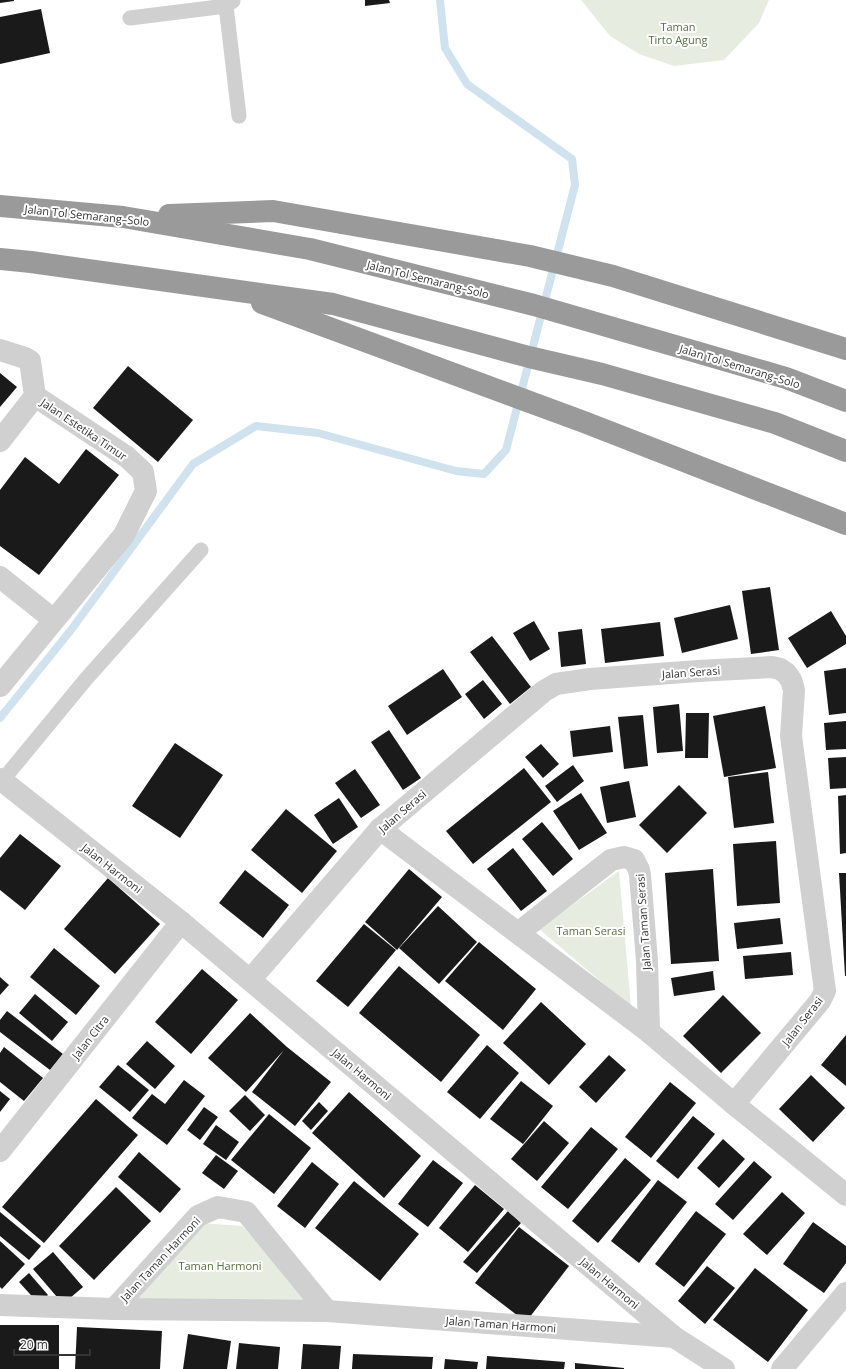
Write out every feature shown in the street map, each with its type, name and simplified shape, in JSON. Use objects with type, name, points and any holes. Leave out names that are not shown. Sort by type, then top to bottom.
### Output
[{"type":"highway","name":"Jalan Tol Semarang–Solo","points":[[0,206],[123,217],[310,249],[534,306],[598,324],[786,378],[846,401]]},
{"type":"highway","points":[[123,217],[273,211],[530,256],[613,276],[846,349]]},
{"type":"highway","points":[[0,260],[31,262],[333,304],[529,357],[602,374],[775,423],[846,451]]},
{"type":"highway","points":[[225,289],[584,422],[846,524]]},
{"type":"street","name":"Jalan Estetika Timur","points":[[0,350],[30,361],[35,396],[0,441]]},
{"type":"street","name":"Jalan Estetika Timur","points":[[0,686],[124,535],[146,491],[143,472],[127,457],[35,396]]},
{"type":"street","points":[[0,577],[54,620]]},
{"type":"street","name":"Jalan Serasi","points":[[250,980],[380,828],[544,691],[556,684],[590,679],[690,671],[772,667],[780,669],[786,673],[791,680],[794,690],[791,736],[825,991],[820,1001],[734,1104]]},
{"type":"street","name":"Jalan Harmoni","points":[[1,781],[181,922],[674,1337],[724,1369]]},
{"type":"street","points":[[380,828],[649,1032],[846,1196]]},
{"type":"street","name":"Jalan Taman Serasi","points":[[518,933],[611,860],[624,857],[634,860],[640,875],[647,961],[649,1032]]},
{"type":"street","name":"Jalan Citra","points":[[0,1151],[181,922]]},
{"type":"street","name":"Jalan Taman Harmoni","points":[[114,1309],[198,1216],[218,1207],[246,1212],[327,1311]]},
{"type":"street","points":[[782,1369],[846,1293]]},
{"type":"street","name":"Jalan Taman Harmoni","points":[[0,1305],[114,1309],[327,1311],[674,1337]]},
{"type":"lane","points":[[130,18],[230,3],[239,116]]},
{"type":"lane","points":[[1,781],[86,679],[200,550]]},
{"type":"green space","name":"Taman Tirto Agung","points":[[581,0],[769,0],[759,23],[724,60],[674,66],[639,54],[610,36]]},
{"type":"green space","name":"Taman Serasi","points":[[619,871],[631,1007],[539,929]]},
{"type":"green space","name":"Taman Harmoni","points":[[200,1223],[242,1226],[327,1311],[128,1302]]},
{"type":"building","points":[[0,0],[14,0],[14,1],[0,3]]},
{"type":"building","points":[[365,0],[389,0],[390,3],[365,6]]},
{"type":"building","points":[[41,9],[50,53],[0,64],[0,17]]},
{"type":"building","points":[[128,366],[193,420],[158,462],[93,408]]},
{"type":"building","points":[[0,373],[17,387],[0,407]]},
{"type":"building","points":[[86,449],[119,475],[39,575],[0,546],[0,490],[25,457],[59,484]]},
{"type":"building","points":[[770,587],[779,650],[751,654],[742,591]]},
{"type":"building","points":[[730,605],[738,639],[682,653],[674,618]]},
{"type":"building","points":[[831,611],[846,636],[846,644],[807,668],[788,638]]},
{"type":"building","points":[[534,621],[550,649],[530,661],[513,633]]},
{"type":"building","points":[[660,622],[664,656],[605,663],[601,629]]},
{"type":"building","points":[[582,629],[586,664],[561,667],[558,632]]},
{"type":"building","points":[[492,636],[531,687],[510,704],[470,652]]},
{"type":"building","points":[[846,668],[846,713],[829,715],[824,671]]},
{"type":"building","points":[[443,669],[462,697],[407,735],[388,706]]},
{"type":"building","points":[[483,680],[502,704],[484,719],[465,694]]},
{"type":"building","points":[[679,704],[683,751],[657,753],[653,707]]},
{"type":"building","points":[[765,706],[776,768],[724,777],[713,716]]},
{"type":"building","points":[[686,713],[709,713],[708,758],[685,758]]},
{"type":"building","points":[[643,715],[648,766],[624,769],[618,717]]},
{"type":"building","points":[[846,721],[846,749],[826,750],[824,723]]},
{"type":"building","points":[[610,726],[613,752],[573,757],[570,731]]},
{"type":"building","points":[[389,730],[421,778],[403,790],[371,742]]},
{"type":"building","points":[[175,743],[223,775],[180,838],[132,806]]},
{"type":"building","points":[[541,744],[559,764],[543,778],[525,757]]},
{"type":"building","points":[[846,757],[846,788],[830,789],[828,758]]},
{"type":"building","points":[[573,765],[584,781],[557,802],[545,786]]},
{"type":"building","points":[[524,768],[551,802],[473,864],[446,831]]},
{"type":"building","points":[[355,769],[380,805],[361,818],[335,783]]},
{"type":"building","points":[[768,772],[774,823],[734,828],[728,777]]},
{"type":"building","points":[[629,781],[636,817],[607,823],[600,787]]},
{"type":"building","points":[[679,785],[707,813],[667,853],[639,825]]},
{"type":"building","points":[[581,793],[607,833],[579,850],[553,811]]},
{"type":"building","points":[[846,795],[846,853],[840,854],[838,796]]},
{"type":"building","points":[[339,798],[358,827],[333,844],[314,815]]},
{"type":"building","points":[[286,809],[337,851],[302,893],[251,850]]},
{"type":"building","points":[[542,822],[573,859],[553,876],[522,839]]},
{"type":"building","points":[[20,834],[61,866],[25,910],[0,890],[0,858]]},
{"type":"building","points":[[776,841],[780,903],[737,906],[733,844]]},
{"type":"building","points":[[513,848],[547,891],[521,911],[487,869]]},
{"type":"building","points":[[409,869],[442,897],[397,950],[365,922]]},
{"type":"building","points":[[713,869],[719,961],[671,964],[665,873]]},
{"type":"building","points":[[245,870],[289,905],[263,938],[219,903]]},
{"type":"building","points":[[839,873],[846,873],[846,976],[845,976]]},
{"type":"building","points":[[108,878],[160,924],[115,974],[64,929]]},
{"type":"building","points":[[438,906],[477,942],[439,984],[399,948]]},
{"type":"building","points":[[780,918],[783,944],[737,949],[734,923]]},
{"type":"building","points":[[364,924],[396,950],[348,1007],[316,981]]},
{"type":"building","points":[[479,942],[536,989],[503,1030],[445,981]]},
{"type":"building","points":[[54,948],[100,986],[76,1015],[30,977]]},
{"type":"building","points":[[791,952],[793,975],[745,979],[743,956]]},
{"type":"building","points":[[399,966],[480,1035],[441,1082],[359,1013]]},
{"type":"building","points":[[202,969],[238,1000],[191,1054],[155,1022]]},
{"type":"building","points":[[713,971],[715,990],[674,996],[671,978]]},
{"type":"building","points":[[0,977],[9,985],[0,995]]},
{"type":"building","points":[[35,994],[68,1022],[52,1041],[19,1013]]},
{"type":"building","points":[[723,995],[761,1033],[721,1073],[683,1036]]},
{"type":"building","points":[[541,1002],[586,1044],[549,1085],[503,1043]]},
{"type":"building","points":[[7,1011],[63,1054],[50,1070],[0,1032],[0,1020]]},
{"type":"building","points":[[250,1013],[287,1047],[331,1082],[295,1126],[252,1092],[284,1050],[246,1092],[208,1058]]},
{"type":"building","points":[[846,1035],[846,1086],[821,1065]]},
{"type":"building","points":[[147,1041],[175,1066],[155,1089],[126,1064]]},
{"type":"building","points":[[487,1045],[519,1073],[480,1119],[447,1092]]},
{"type":"building","points":[[4,1047],[43,1078],[24,1101],[0,1082],[0,1053]]},
{"type":"building","points":[[609,1055],[626,1070],[596,1103],[579,1087]]},
{"type":"building","points":[[118,1065],[149,1090],[130,1112],[99,1087]]},
{"type":"building","points":[[811,1075],[845,1108],[813,1142],[779,1109]]},
{"type":"building","points":[[184,1080],[205,1096],[167,1145],[132,1118],[152,1094],[165,1104]]},
{"type":"building","points":[[521,1081],[553,1106],[523,1144],[490,1119]]},
{"type":"building","points":[[670,1082],[696,1103],[651,1158],[625,1137]]},
{"type":"building","points":[[0,1091],[10,1099],[0,1112]]},
{"type":"building","points":[[349,1092],[421,1156],[384,1198],[312,1133]]},
{"type":"building","points":[[245,1095],[265,1115],[250,1131],[229,1111]]},
{"type":"building","points":[[96,1099],[138,1135],[44,1243],[2,1207]]},
{"type":"building","points":[[319,1102],[328,1111],[311,1130],[302,1121]]},
{"type":"building","points":[[204,1107],[218,1117],[200,1140],[187,1130]]},
{"type":"building","points":[[269,1114],[311,1148],[274,1194],[231,1160]]},
{"type":"building","points":[[693,1116],[715,1134],[678,1179],[656,1161]]},
{"type":"building","points":[[544,1121],[569,1143],[537,1181],[511,1159]]},
{"type":"building","points":[[216,1125],[239,1142],[226,1160],[203,1144]]},
{"type":"building","points":[[591,1127],[618,1149],[568,1209],[541,1187]]},
{"type":"building","points":[[723,1139],[745,1159],[719,1188],[697,1168]]},
{"type":"building","points":[[139,1152],[181,1189],[160,1213],[118,1177]]},
{"type":"building","points":[[216,1155],[238,1171],[224,1189],[202,1173]]},
{"type":"building","points":[[625,1158],[651,1180],[598,1243],[572,1221]]},
{"type":"building","points":[[433,1160],[463,1183],[428,1227],[398,1204]]},
{"type":"building","points":[[754,1161],[772,1177],[733,1220],[715,1204]]},
{"type":"building","points":[[312,1162],[339,1184],[305,1228],[277,1206]]},
{"type":"building","points":[[658,1180],[687,1202],[639,1263],[611,1241]]},
{"type":"building","points":[[354,1181],[419,1234],[380,1281],[315,1228]]},
{"type":"building","points":[[475,1185],[504,1209],[468,1252],[439,1228]]},
{"type":"building","points":[[116,1187],[151,1221],[94,1280],[59,1246]]},
{"type":"building","points":[[782,1192],[805,1213],[767,1255],[743,1234]]},
{"type":"building","points":[[508,1211],[521,1223],[477,1273],[463,1262]]},
{"type":"building","points":[[696,1211],[726,1234],[684,1287],[655,1264]]},
{"type":"building","points":[[0,1212],[41,1246],[29,1260],[0,1236]]},
{"type":"building","points":[[813,1222],[846,1246],[846,1263],[824,1293],[783,1264]]},
{"type":"building","points":[[519,1227],[569,1266],[526,1322],[475,1283]]},
{"type":"building","points":[[0,1241],[25,1264],[2,1289],[0,1287]]},
{"type":"building","points":[[53,1252],[83,1287],[63,1304],[33,1269]]},
{"type":"building","points":[[707,1266],[735,1288],[705,1324],[678,1301]]},
{"type":"building","points":[[755,1268],[808,1310],[768,1362],[713,1320]]},
{"type":"building","points":[[29,1273],[48,1295],[39,1304],[19,1282]]},
{"type":"building","points":[[0,1325],[59,1325],[59,1369],[0,1369]]},
{"type":"building","points":[[77,1327],[162,1331],[160,1369],[75,1369]]},
{"type":"building","points":[[188,1334],[231,1341],[227,1369],[183,1369]]},
{"type":"building","points":[[239,1343],[280,1347],[278,1369],[236,1369]]},
{"type":"building","points":[[303,1344],[341,1346],[339,1369],[301,1369]]},
{"type":"building","points":[[353,1354],[433,1357],[432,1369],[352,1369]]},
{"type":"building","points":[[487,1356],[565,1362],[564,1369],[486,1369]]},
{"type":"building","points":[[445,1359],[478,1362],[477,1369],[444,1369]]},
{"type":"building","points":[[575,1363],[624,1368],[624,1369],[575,1369]]},
{"type":"waterway","points":[[0,718],[71,630],[193,464],[256,426],[318,433],[456,471],[484,474],[506,450],[575,185],[572,159],[467,84],[445,48],[440,0]]}]
